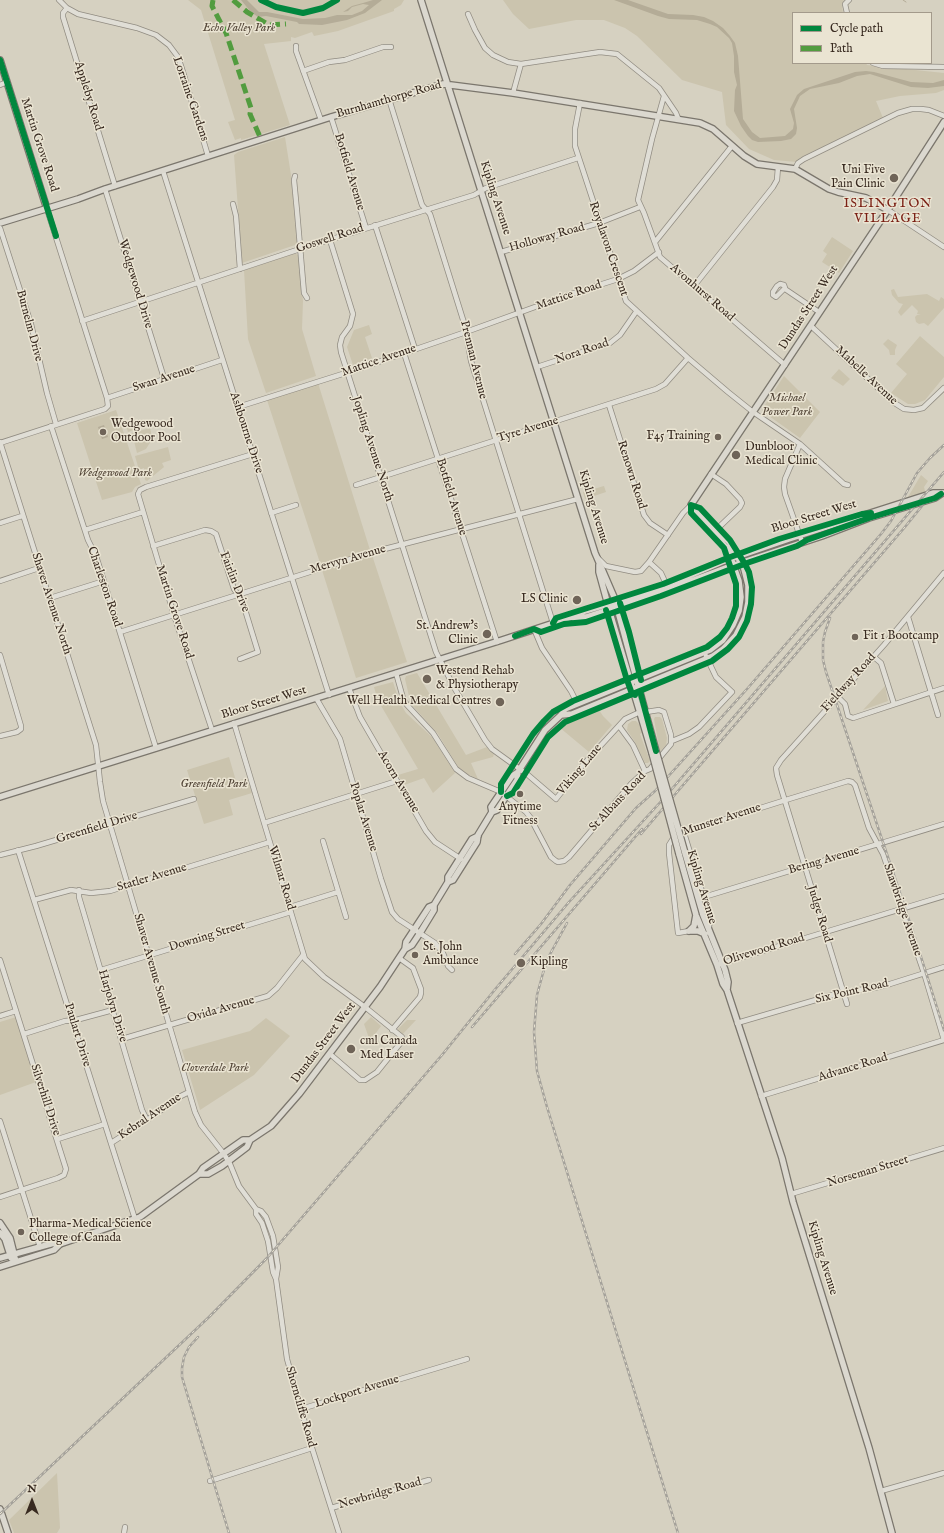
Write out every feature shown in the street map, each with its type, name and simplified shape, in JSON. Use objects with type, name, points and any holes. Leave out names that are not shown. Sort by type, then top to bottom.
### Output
[{"type":"main road","name":"Kipling Avenue","points":[[421,0],[595,553],[599,564],[604,571],[616,605],[636,688],[682,854],[696,915],[720,964]]},
{"type":"main road","name":"Martin Grove Road","points":[[0,60],[47,209]]},
{"type":"main road","name":"Burnhamthorpe Road","points":[[0,223],[388,99],[438,85],[447,84],[678,118],[707,125],[719,133],[744,156],[757,164],[795,169],[829,189],[866,198],[888,210]]},
{"type":"main road","name":"Dundas Street West","points":[[492,812],[491,807],[512,776],[519,770],[539,737],[565,710],[577,703],[714,648],[723,640],[737,616],[740,602],[741,591],[736,561],[729,542],[691,505],[888,210],[944,122]]},
{"type":"main road","name":"Bloor Street West","points":[[0,797],[497,642],[569,618],[585,611],[609,607],[669,590],[736,561],[800,536],[933,494],[942,493]]},
{"type":"main road","name":"Bloor Street West","points":[[616,605],[667,586],[711,566],[736,561],[802,542],[869,518],[935,498],[942,493]]},
{"type":"main road","name":"Dundas Street West","points":[[561,715],[572,714],[707,658],[719,652],[739,631],[745,617],[748,602],[745,573],[724,544],[706,525],[702,517]]},
{"type":"main road","name":"Kipling Avenue","points":[[599,564],[599,572],[609,607],[634,680]]},
{"type":"main road","name":"Dundas Street West","points":[[405,949],[412,946],[434,910],[434,905],[448,882],[453,880],[472,839],[478,836],[492,812],[497,810],[517,780],[519,770]]},
{"type":"main road","name":"Kipling Avenue","points":[[682,854],[703,915],[709,927],[720,964],[723,984],[727,990],[782,1158],[791,1194],[850,1382],[892,1533]]},
{"type":"main road","name":"Dundas Street West","points":[[200,1174],[208,1174],[247,1147],[250,1140],[271,1126],[299,1094],[366,1007],[405,949],[406,942],[429,907],[434,905]]},
{"type":"main road","points":[[689,931],[694,926],[696,915]]},
{"type":"main road","points":[[689,931],[698,931],[705,934]]},
{"type":"main road","name":"Dundas Street West","points":[[0,1267],[54,1250],[60,1244],[136,1219],[200,1174],[203,1168],[243,1140],[250,1140]]},
{"type":"main road","points":[[0,1223],[10,1238],[14,1262]]},
{"type":"main road","points":[[0,1233],[12,1255]]},
{"type":"main road","name":"Dundas Street West","points":[[0,1258],[40,1246],[54,1243],[60,1244]]},
{"type":"main road","points":[[0,1509],[8,1533]]},
{"type":"street","name":"Lorraine Gardens","points":[[59,0],[67,8],[78,14],[137,28],[156,35],[169,45],[178,57],[208,156]]},
{"type":"street","points":[[847,12],[845,4],[850,0]]},
{"type":"street","name":"Appleby Road","points":[[67,8],[63,13],[63,17],[115,186]]},
{"type":"street","points":[[468,14],[480,41],[485,48],[502,60],[521,64],[600,52],[608,52],[621,56],[659,88],[678,118]]},
{"type":"street","points":[[296,46],[303,71],[321,120]]},
{"type":"street","points":[[303,71],[329,62],[345,60],[383,47],[391,47]]},
{"type":"street","points":[[513,93],[521,64]]},
{"type":"street","points":[[876,64],[883,66],[926,65],[944,67]]},
{"type":"street","points":[[0,84],[7,82]]},
{"type":"street","points":[[640,207],[638,200],[639,194],[664,96]]},
{"type":"street","name":"Prennan Avenue","points":[[388,99],[422,205],[430,214],[466,332],[471,361],[553,623]]},
{"type":"street","name":"Royalavon Crescent","points":[[580,103],[574,134],[575,146],[599,223],[626,301],[636,312],[688,358],[753,412],[800,444],[848,486]]},
{"type":"street","points":[[795,169],[798,163],[804,158],[898,113],[912,109],[929,110],[944,116]]},
{"type":"street","name":"Botfield Avenue","points":[[331,117],[366,228]]},
{"type":"street","points":[[655,242],[732,146]]},
{"type":"street","name":"Goswell Road","points":[[82,321],[300,249],[475,194],[486,188],[578,158]]},
{"type":"street","points":[[694,286],[773,187],[777,180],[778,167]]},
{"type":"street","name":"Ashbourne Drive","points":[[163,171],[328,695]]},
{"type":"street","points":[[295,176],[294,180],[304,293],[307,298]]},
{"type":"street","name":"Wedgewood Drive","points":[[105,189],[164,378]]},
{"type":"street","points":[[233,204],[236,216],[240,269]]},
{"type":"street","name":"Holloway Road","points":[[500,252],[599,223],[640,207]]},
{"type":"street","name":"Avonhurst Road","points":[[640,207],[644,213],[660,257],[785,365]]},
{"type":"street","name":"Martin Grove Road","points":[[47,209],[107,398],[108,407],[56,424]]},
{"type":"street","points":[[888,210],[944,247]]},
{"type":"street","points":[[375,225],[414,349]]},
{"type":"street","name":"Burnelm Drive","points":[[0,228],[31,324],[47,393],[56,424]]},
{"type":"street","name":"Jopling Avenue North","points":[[330,240],[353,314],[350,326],[342,337],[340,345],[436,652],[455,689],[487,744],[519,770]]},
{"type":"street","name":"Mattice Road","points":[[520,313],[568,295],[618,279],[634,271],[659,252]]},
{"type":"street","points":[[785,289],[819,312]]},
{"type":"street","name":"Nora Road","points":[[537,368],[610,343],[620,335],[636,312]]},
{"type":"street","name":"Mattice Avenue","points":[[238,407],[348,373],[520,313]]},
{"type":"street","name":"Mabelle Avenue","points":[[811,326],[894,403],[904,409],[914,410],[923,408],[944,388]]},
{"type":"street","name":"Botfield Avenue","points":[[404,353],[497,642]]},
{"type":"street","name":"Tyre Avenue","points":[[356,485],[609,405],[661,387],[688,358]]},
{"type":"street","name":"Swan Avenue","points":[[107,398],[222,360]]},
{"type":"street","name":"Renown Road","points":[[609,405],[644,515],[650,523],[668,535]]},
{"type":"street","points":[[0,443],[56,424]]},
{"type":"street","name":"Charleston Road","points":[[51,426],[85,530],[96,556],[156,748]]},
{"type":"street","name":"Shaver Avenue North","points":[[0,443],[96,745],[99,765]]},
{"type":"street","points":[[800,444],[785,479],[784,486],[785,494],[802,542]]},
{"type":"street","name":"Martin Grove Road","points":[[212,730],[174,615],[138,494],[140,490],[146,487],[253,454]]},
{"type":"street","points":[[711,474],[726,484],[742,503],[740,507],[717,529]]},
{"type":"street","name":"Mervyn Avenue","points":[[120,632],[291,577],[402,544],[578,499]]},
{"type":"street","points":[[271,513],[296,505]]},
{"type":"street","name":"Dundas Street West","points":[[649,562],[683,513],[691,505]]},
{"type":"street","points":[[85,530],[143,512]]},
{"type":"street","points":[[0,523],[22,516]]},
{"type":"street","name":"Fairlin Drive","points":[[153,546],[202,530],[211,531],[216,534],[234,588],[242,600],[258,652],[240,659]]},
{"type":"street","points":[[595,553],[606,566],[633,572],[641,571],[649,562],[661,574],[667,586]]},
{"type":"street","points":[[0,581],[39,568]]},
{"type":"street","name":"Fieldway Road","points":[[784,801],[776,768],[779,763],[908,617],[943,574]]},
{"type":"street","points":[[50,598],[104,581]]},
{"type":"street","points":[[908,617],[938,716]]},
{"type":"street","points":[[534,630],[542,648],[569,688],[577,703]]},
{"type":"street","points":[[643,712],[659,710],[664,712],[672,741],[689,734],[699,727],[732,692],[719,680],[704,652]]},
{"type":"street","points":[[0,655],[21,729],[17,732],[0,736]]},
{"type":"street","points":[[874,656],[881,663],[894,704]]},
{"type":"street","points":[[396,673],[406,702],[433,733],[456,769],[468,778],[501,792],[506,796]]},
{"type":"street","name":"Acorn Avenue","points":[[349,688],[360,717],[431,838],[462,860]]},
{"type":"street","points":[[838,697],[845,704],[848,714],[852,718],[944,688]]},
{"type":"street","name":"Poplar Avenue","points":[[316,698],[340,739],[355,794],[392,912],[398,919],[415,929],[438,946],[452,970]]},
{"type":"street","name":"Viking Lane","points":[[519,770],[556,799],[582,766],[619,726],[628,717],[643,712]]},
{"type":"street","name":"Wilmar Road","points":[[234,723],[303,955],[307,962],[324,977],[366,1007],[402,1037],[402,1041],[377,1072],[366,1080],[360,1080],[330,1054]]},
{"type":"street","points":[[619,726],[633,744],[645,771]]},
{"type":"street","name":"St Albans Road","points":[[506,796],[530,817],[551,857],[556,861],[562,862],[567,860],[631,784],[645,771],[650,769],[660,758],[672,741]]},
{"type":"street","name":"Shaver Avenue South","points":[[99,765],[101,792],[195,1112],[201,1126],[224,1154]]},
{"type":"street","points":[[264,823],[397,781]]},
{"type":"street","name":"Munster Avenue","points":[[689,931],[678,933],[669,845],[678,834],[848,781],[852,782]]},
{"type":"street","name":"Shawbridge Avenue","points":[[852,782],[855,785],[869,828],[883,854],[924,973],[944,1040]]},
{"type":"street","name":"Greenfield Drive","points":[[0,855],[36,846],[194,799]]},
{"type":"street","name":"Judge Road","points":[[784,801],[847,1004]]},
{"type":"street","name":"Bering Avenue","points":[[704,897],[944,824]]},
{"type":"street","name":"Kipling Avenue","points":[[684,832],[704,897],[710,920],[709,927]]},
{"type":"street","points":[[323,841],[346,917]]},
{"type":"street","name":"Statler Avenue","points":[[34,900],[68,890],[98,893],[270,842]]},
{"type":"street","name":"Paulart Drive","points":[[18,850],[136,1219]]},
{"type":"street","name":"Harjolyn Drive","points":[[78,890],[79,898],[142,1110],[148,1120]]},
{"type":"street","name":"Downing Street","points":[[101,970],[290,910],[338,892]]},
{"type":"street","name":"Olivewood Road","points":[[720,964],[944,896]]},
{"type":"street","name":"Ovida Avenue","points":[[122,1039],[268,996],[277,988],[303,955]]},
{"type":"street","points":[[392,1030],[420,997],[421,993],[421,989],[413,968],[399,958]]},
{"type":"street","name":"Silverhill Drive","points":[[0,960],[66,1167],[64,1174],[58,1178],[0,1197]]},
{"type":"street","name":"Six Point Road","points":[[737,1023],[843,992],[874,988],[944,967]]},
{"type":"street","points":[[24,1034],[65,1021],[113,1010]]},
{"type":"street","points":[[0,1016],[16,1011]]},
{"type":"street","name":"Advance Road","points":[[762,1096],[944,1040]]},
{"type":"street","name":"Kebral Avenue","points":[[111,1143],[189,1092]]},
{"type":"street","points":[[0,1121],[40,1246]]},
{"type":"street","points":[[58,1139],[105,1124]]},
{"type":"street","name":"Norseman Street","points":[[791,1194],[944,1148]]},
{"type":"street","name":"Shorncliffe Road","points":[[224,1154],[239,1186],[256,1209],[261,1211],[266,1217],[273,1236],[278,1267],[276,1279],[287,1359],[312,1448],[339,1533]]},
{"type":"street","name":"Lockport Avenue","points":[[301,1410],[413,1374],[467,1359]]},
{"type":"street","points":[[210,1481],[312,1448]]},
{"type":"street","points":[[881,1491],[944,1473]]},
{"type":"street","name":"Newbridge Road","points":[[331,1508],[429,1480]]},
{"type":"street","points":[[124,1533],[125,1527]]},
{"type":"green space","name":"Echo Valley Park","points":[[188,0],[404,0],[401,5],[394,9],[394,11],[338,31],[314,36],[312,32],[295,38],[291,37],[291,41],[264,44],[290,125],[241,140],[241,138],[235,140],[228,122],[235,120],[201,10]]},
{"type":"green space","points":[[503,0],[844,0],[842,5],[843,12],[792,12],[792,64],[866,64],[944,73],[944,90],[936,93],[900,96],[876,101],[883,118],[800,158],[797,162],[774,160],[749,149],[726,125],[722,92],[682,80],[637,36],[625,28],[604,20],[576,20],[529,29],[513,14]]},
{"type":"green space","points":[[285,137],[291,175],[298,244],[242,263],[234,155],[238,152]]},
{"type":"green space","points":[[832,237],[853,251],[839,273],[822,262],[827,254],[823,251]]},
{"type":"green space","points":[[295,253],[299,256],[303,301],[302,329],[316,376],[266,393],[248,339],[244,270]]},
{"type":"green space","points":[[894,289],[898,297],[927,294],[939,301],[941,297],[944,299],[944,308],[928,326],[924,323],[919,324],[916,322],[915,317],[921,314],[917,314],[918,311],[912,305],[901,316],[898,312],[903,304],[899,303],[892,295],[891,290]]},
{"type":"green space","points":[[369,325],[372,334],[365,337],[372,358],[353,365],[347,347],[354,330]]},
{"type":"green space","points":[[920,336],[944,357],[944,377],[925,400],[915,404],[908,404],[891,393],[907,374],[896,364]]},
{"type":"green space","points":[[888,339],[897,345],[895,355],[890,355],[889,350],[883,344]]},
{"type":"green space","points":[[839,369],[850,379],[843,386],[831,378]]},
{"type":"green space","name":"Michael Power Park","points":[[784,376],[820,412],[800,438],[762,411]]},
{"type":"green space","points":[[318,383],[370,550],[321,566],[267,400]]},
{"type":"green space","name":"Wedgewood Park","points":[[116,410],[141,484],[135,487],[132,492],[102,500],[77,423]]},
{"type":"green space","points":[[137,422],[139,428],[128,432],[126,425]]},
{"type":"green space","points":[[150,428],[151,441],[146,449],[137,453],[132,433]]},
{"type":"green space","points":[[168,447],[171,460],[162,463],[164,467],[147,481],[145,480],[144,468],[139,470],[135,456]]},
{"type":"green space","points":[[921,475],[928,481],[924,487],[925,491],[922,494],[908,497]]},
{"type":"green space","points":[[604,486],[606,492],[585,499],[583,492]]},
{"type":"green space","points":[[372,555],[407,662],[356,678],[322,570]]},
{"type":"green space","points":[[417,673],[466,755],[487,747],[494,754],[493,757],[471,763],[478,779],[467,774],[458,767],[438,734],[412,705],[413,704],[409,696],[405,679],[406,676]]},
{"type":"green space","points":[[393,682],[400,703],[406,713],[433,738],[455,773],[433,793],[424,778],[404,785],[398,775],[418,769],[380,704],[379,705],[374,687]]},
{"type":"green space","points":[[885,686],[888,701],[863,710]]},
{"type":"green space","points":[[599,710],[612,725],[589,752],[559,727]]},
{"type":"green space","points":[[655,717],[660,717],[662,719],[667,738],[666,745],[660,752],[654,719]]},
{"type":"green space","points":[[632,721],[636,721],[639,724],[642,733],[640,734],[650,761],[648,763],[644,763],[635,742],[627,730],[628,724]]},
{"type":"green space","name":"Greenfield Park","points":[[229,757],[236,781],[248,778],[252,793],[229,800],[233,815],[204,824],[187,770]]},
{"type":"green space","points":[[16,1017],[36,1082],[0,1095],[0,1022]]},
{"type":"green space","points":[[371,1017],[381,1026],[370,1041],[364,1024]]},
{"type":"green space","name":"Cloverdale Park","points":[[266,1018],[290,1036],[254,1075],[200,1110],[182,1050],[250,1031]]},
{"type":"green space","points":[[407,1020],[416,1020],[401,1036],[396,1031]]},
{"type":"green space","points":[[57,1473],[60,1528],[57,1533],[14,1533],[9,1520]]},
{"type":"shaded area","points":[[241,0],[247,0],[259,12],[267,12],[303,19],[325,18],[337,15],[352,15],[362,11],[369,5],[363,4],[352,7],[348,11],[343,12],[352,6],[373,0],[382,0],[365,13],[347,20],[322,25],[299,24],[297,22],[266,16],[258,17],[251,12]]},
{"type":"shaded area","points":[[614,0],[628,0],[668,14],[704,17],[723,28],[735,43],[738,56],[743,119],[752,132],[760,138],[785,136],[793,129],[794,123],[790,109],[797,95],[804,89],[855,72],[874,72],[911,82],[933,83],[944,80],[944,86],[928,88],[911,87],[870,74],[857,76],[839,83],[810,89],[800,96],[794,109],[797,128],[796,134],[791,139],[758,142],[752,140],[748,136],[741,126],[734,111],[735,90],[737,85],[734,72],[732,43],[729,38],[717,27],[710,24],[697,20],[669,19]]},
{"type":"shaded area","name":"Wedgewood Outdoor Pool","points":[[104,425],[108,437],[102,439],[98,427]]},
{"type":"railway","points":[[515,954],[541,924],[570,885],[636,808],[655,791],[747,689],[881,534],[891,521],[917,473],[944,445]]},
{"type":"railway","points":[[0,1514],[209,1317],[267,1258],[442,1055],[569,902],[665,797],[944,472]]},
{"type":"railway","points":[[641,834],[922,506]]},
{"type":"railway","points":[[830,618],[823,642],[823,660],[826,672],[915,938],[944,1030]]},
{"type":"railway","points":[[472,1027],[642,829]]},
{"type":"railway","points":[[567,923],[549,956],[537,995],[534,1032],[537,1071],[678,1533]]},
{"type":"railway","points":[[198,1337],[189,1347],[184,1357],[182,1377],[229,1533]]},
{"type":"marked path","points":[[213,0],[212,6],[226,33],[251,108],[250,114],[261,139]]},
{"type":"marked path","points":[[233,0],[247,12],[269,25],[286,24]]},
{"type":"cycle path","points":[[261,0],[276,7],[303,13],[323,8],[337,0]]},
{"type":"cycle path","points":[[0,60],[56,236]]},
{"type":"cycle path","points":[[515,636],[534,629],[541,632],[564,624],[586,622],[797,546],[807,540],[869,518],[935,498],[941,494]]},
{"type":"cycle path","points":[[501,792],[501,784],[533,734],[553,712],[573,701],[707,647],[720,637],[727,628],[736,606],[736,584],[724,548],[691,513],[691,505],[700,508],[730,540],[749,572],[752,587],[751,604],[747,621],[739,637],[728,649],[712,661],[565,722],[548,737],[513,793],[507,796]]},
{"type":"cycle path","points":[[553,623],[556,618],[663,584],[779,539],[862,514],[871,513]]},
{"type":"cycle path","points":[[620,603],[641,680]]},
{"type":"cycle path","points":[[606,610],[626,677],[632,694],[635,695]]},
{"type":"cycle path","points":[[640,691],[656,751]]},
{"type":"place","name":"Uni Five Pain Clinic","points":[[894,178]]},
{"type":"place","name":"Wedgewood Outdoor Pool","points":[[103,432]]},
{"type":"place","name":"F45 Training","points":[[718,437]]},
{"type":"place","name":"Dunbloor Medical Clinic","points":[[736,455]]},
{"type":"place","name":"LS Clinic","points":[[577,600]]},
{"type":"place","name":"St. Andrew's Clinic","points":[[487,634]]},
{"type":"place","name":"Fit 1 Bootcamp","points":[[855,637]]},
{"type":"place","name":"Westend Rehab & Physiotherapy","points":[[427,679]]},
{"type":"place","name":"Well Health Medical Centres","points":[[500,702]]},
{"type":"place","name":"Anytime Fitness","points":[[520,794]]},
{"type":"place","name":"St. John Ambulance","points":[[415,955]]},
{"type":"place","name":"Kipling","points":[[521,963]]},
{"type":"place","name":"cml Canada Med Laser","points":[[351,1049]]},
{"type":"place","name":"Pharma-Medical Science College of Canada","points":[[21,1232]]},
{"type":"district","name":"ISLINGTON VILLAGE","points":[[888,212]]}]
